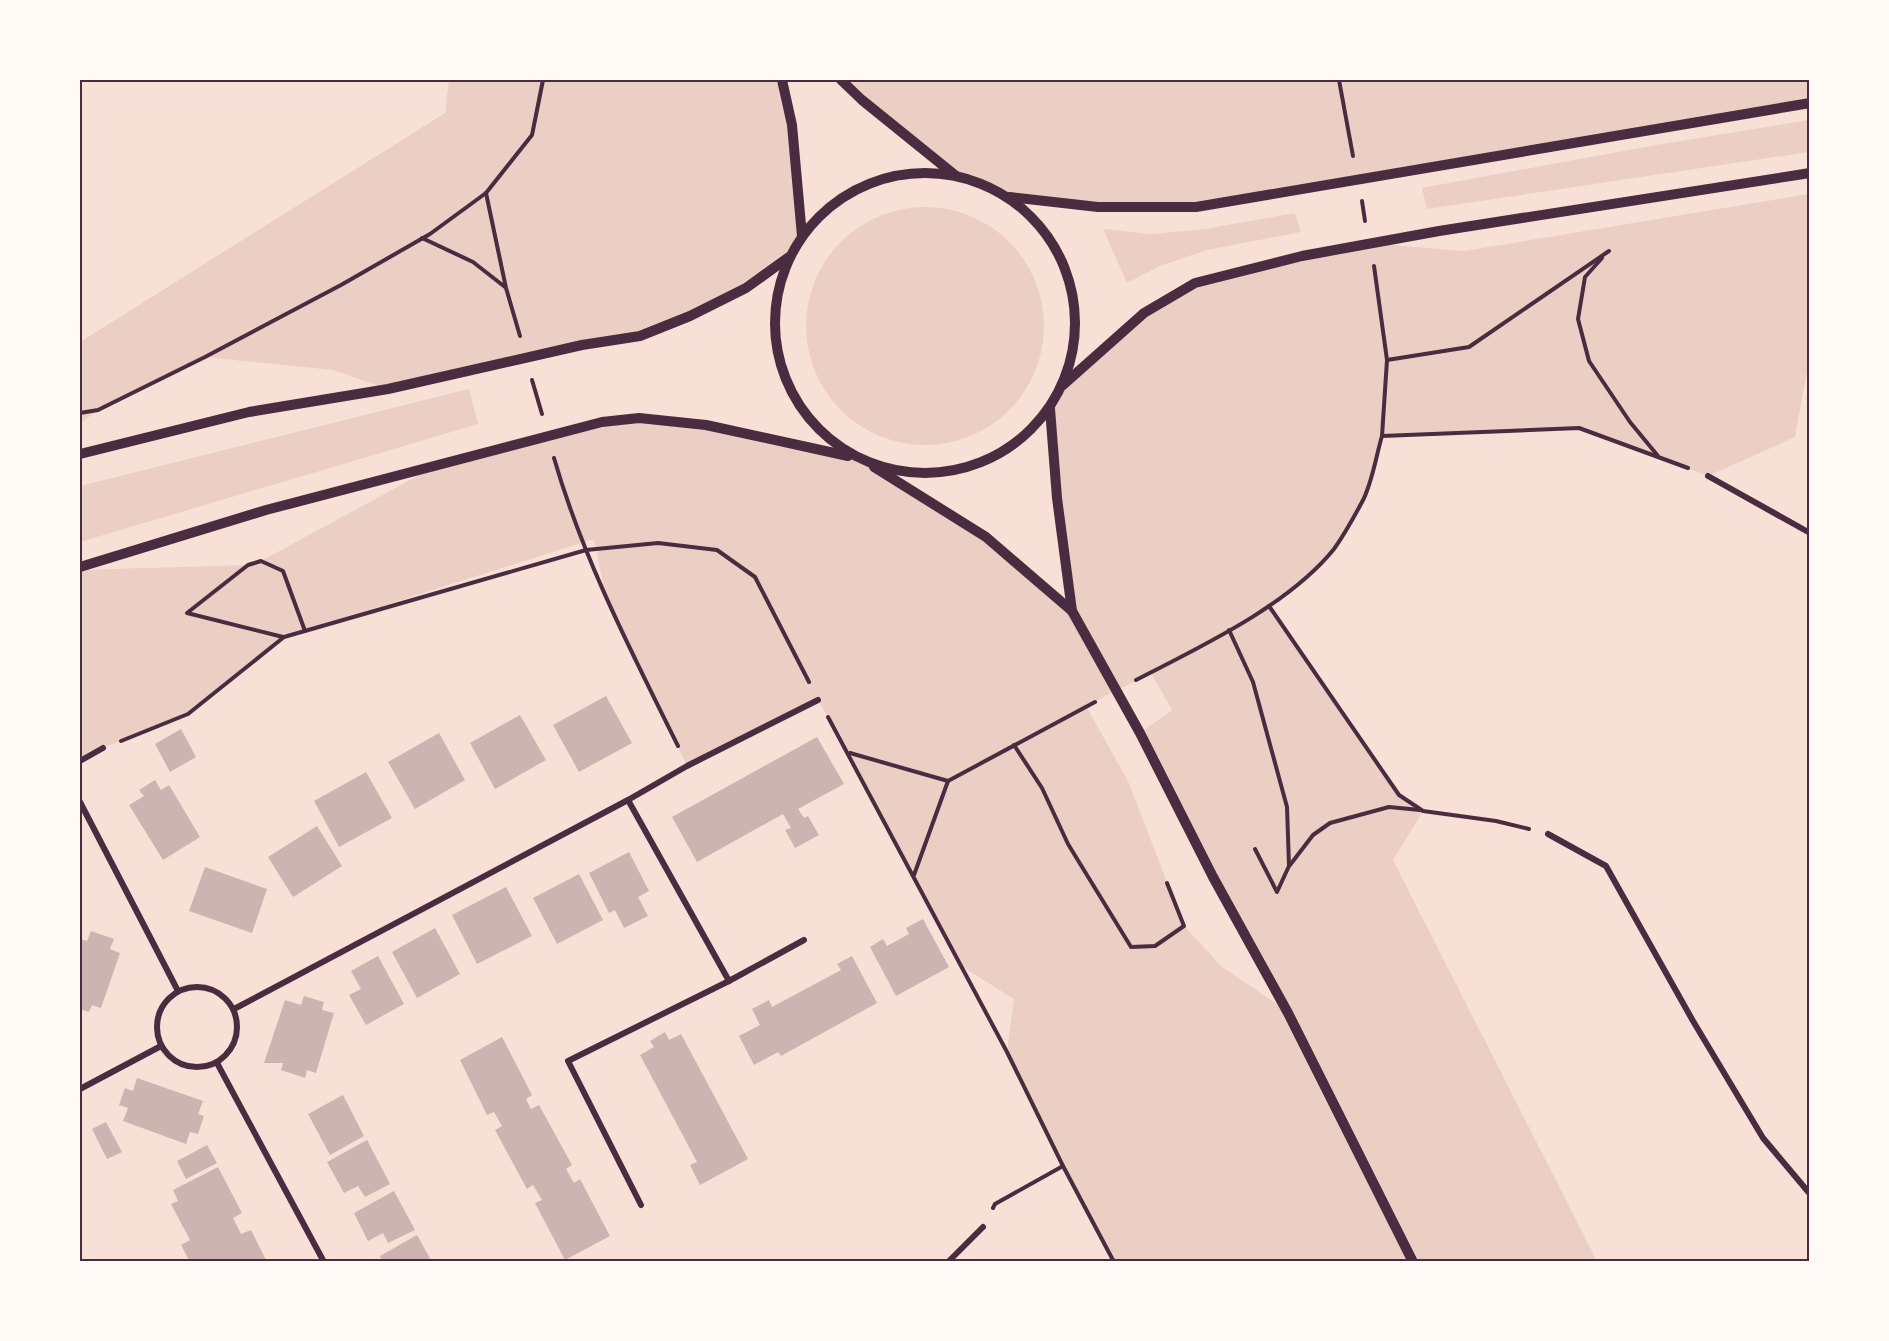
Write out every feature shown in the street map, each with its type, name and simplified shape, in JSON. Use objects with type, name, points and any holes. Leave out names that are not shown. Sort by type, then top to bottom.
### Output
[{"type":"street","points":[[782,80],[792,126],[802,236]]},
{"type":"street","points":[[841,80],[862,100],[956,176]]},
{"type":"street","points":[[1413,1262],[1288,1012],[1213,877],[1140,734],[1072,611],[986,537],[826,438],[802,411],[781,369],[774,334],[778,289],[789,257],[818,216],[851,191],[889,177],[913,173],[956,176],[982,184],[1010,197],[1098,207],[1196,207],[1809,103]]},
{"type":"street","points":[[1061,387],[1144,313],[1195,283],[1302,256],[1439,231],[1809,173]]},
{"type":"street","points":[[874,466],[930,474],[978,464],[1011,447],[1050,409],[1061,387],[1071,357],[1075,321],[1074,302],[1061,260],[1036,222],[1010,197]]},
{"type":"street","points":[[80,454],[249,412],[388,389],[582,345],[640,336],[690,316],[746,288],[789,257]]},
{"type":"street","points":[[1050,409],[1057,498],[1072,611]]},
{"type":"street","points":[[80,567],[266,510],[602,422],[639,418],[706,425],[854,457]]},
{"type":"street","points":[[1708,476],[1809,533]]},
{"type":"street","points":[[234,1009],[628,800],[687,766],[818,700]]},
{"type":"street","points":[[80,761],[103,748]]},
{"type":"street","points":[[628,800],[729,981]]},
{"type":"street","points":[[80,802],[178,991]]},
{"type":"street","points":[[1548,834],[1606,866],[1762,1138],[1809,1194]]},
{"type":"street","points":[[641,1205],[568,1061],[729,981],[804,940]]},
{"type":"street","points":[[191,987],[204,987],[226,998],[234,1009],[238,1021],[234,1045],[228,1055],[218,1063],[205,1067],[186,1066],[169,1057],[161,1046],[157,1034],[157,1021],[165,1004],[178,991],[191,987]]},
{"type":"street","points":[[80,1089],[161,1046]]},
{"type":"street","points":[[218,1063],[324,1262]]},
{"type":"street","points":[[948,1262],[983,1227]]},
{"type":"path","points":[[80,413],[98,410],[205,357],[341,285],[421,238],[486,193],[532,135],[543,80]]},
{"type":"path","points":[[1339,80],[1354,158]]},
{"type":"path","points":[[1660,80],[1681,80]]},
{"type":"path","points":[[1360,192],[1366,226]]},
{"type":"path","points":[[421,238],[473,262],[506,288]]},
{"type":"path","points":[[1387,360],[1469,347],[1609,251],[1585,277],[1578,319],[1589,361],[1630,422],[1659,457]]},
{"type":"path","points":[[1130,684],[1269,606],[1303,580],[1334,549],[1363,500],[1382,436],[1387,360],[1372,260]]},
{"type":"path","points":[[1382,436],[1580,428],[1708,476]]},
{"type":"path","points":[[103,748],[188,714],[284,637],[586,550],[658,543],[717,550],[755,577],[818,700],[849,752],[1007,1052],[1063,1166],[1114,1262]]},
{"type":"path","points":[[586,550],[687,766]]},
{"type":"path","points":[[284,637],[187,614],[248,565],[261,561],[283,571],[305,631]]},
{"type":"path","points":[[1269,606],[1399,795],[1423,811]]},
{"type":"path","points":[[1229,630],[1252,682],[1287,807],[1289,866]]},
{"type":"path","points":[[914,876],[948,781],[1098,700]]},
{"type":"path","points":[[1014,745],[1042,788],[1068,844],[1131,946],[1155,946],[1184,926],[1167,883]]},
{"type":"path","points":[[849,752],[948,781]]},
{"type":"path","points":[[1255,849],[1277,892],[1289,866],[1313,835],[1330,823],[1389,807],[1496,821],[1548,834]]},
{"type":"path","points":[[983,1227],[995,1204],[1063,1166]]},
{"type":"shaded area","points":[[449,80],[782,80],[802,236],[789,257],[746,288],[640,336],[388,389],[333,370],[205,357],[98,410],[80,424],[80,342],[445,113]]},
{"type":"shaded area","points":[[841,80],[1809,80],[1810,103],[1196,207],[1010,197],[982,184],[956,176]]},
{"type":"shaded area","points":[[1809,120],[1809,152],[1427,209],[1422,188],[1650,146]]},
{"type":"shaded area","points":[[1809,194],[1809,360],[1795,437],[1708,476],[1579,428],[1382,436],[1363,500],[1334,549],[1303,580],[1269,606],[1399,794],[1423,811],[1393,860],[1597,1261],[1114,1261],[1063,1166],[1007,1052],[1014,999],[961,966],[849,752],[818,700],[687,766],[605,593],[594,539],[284,637],[188,714],[103,748],[80,761],[80,570],[248,565],[261,561],[436,466],[602,422],[706,425],[854,457],[874,467],[986,537],[1072,610],[1050,409],[1061,387],[1144,313],[1195,283],[1368,243],[1464,251]],"holes":[[[1151,673],[1172,710],[1140,733],[1287,1011],[1222,967],[1184,926],[1128,781],[1086,706]]]},
{"type":"shaded area","points":[[913,207],[937,207],[960,212],[981,221],[1001,234],[1017,250],[1030,270],[1039,291],[1044,326],[1042,349],[1035,372],[1017,402],[1001,418],[981,431],[960,440],[937,445],[913,445],[890,440],[869,431],[849,418],[833,402],[820,382],[811,361],[806,338],[806,314],[811,291],[820,270],[833,250],[849,234],[869,221],[890,212]]},
{"type":"shaded area","points":[[1295,213],[1301,232],[1207,250],[1160,266],[1127,283],[1103,229],[1151,234],[1205,229]]},
{"type":"shaded area","points":[[469,389],[478,424],[80,542],[80,486]]},
{"type":"building","points":[[606,696],[632,743],[579,772],[553,725]]},
{"type":"building","points":[[520,715],[546,760],[495,789],[470,743]]},
{"type":"building","points":[[181,729],[196,757],[170,772],[155,744]]},
{"type":"building","points":[[439,733],[465,780],[415,809],[388,762]]},
{"type":"building","points":[[817,737],[844,784],[798,809],[804,818],[808,816],[819,835],[795,848],[785,830],[791,828],[783,814],[697,862],[672,817]]},
{"type":"building","points":[[366,772],[392,818],[339,847],[314,801]]},
{"type":"building","points":[[155,780],[161,790],[169,785],[200,837],[163,860],[129,805],[144,796],[139,790]]},
{"type":"building","points":[[317,826],[342,866],[293,897],[268,857]]},
{"type":"building","points":[[629,852],[649,891],[638,897],[648,916],[624,928],[615,910],[609,913],[589,873]]},
{"type":"building","points":[[205,867],[267,889],[252,933],[189,911]]},
{"type":"building","points":[[579,874],[603,920],[557,944],[533,898]]},
{"type":"building","points":[[506,887],[532,936],[477,964],[452,915]]},
{"type":"building","points":[[923,919],[949,967],[896,996],[870,947],[883,939],[887,946],[909,934],[906,928]]},
{"type":"building","points":[[435,928],[460,974],[417,998],[392,952]]},
{"type":"building","points":[[91,931],[114,939],[110,949],[120,953],[101,1008],[92,1005],[89,1012],[80,1009],[80,939],[87,941]]},
{"type":"building","points":[[378,956],[404,1004],[366,1025],[349,995],[361,989],[351,971]]},
{"type":"building","points":[[852,956],[877,1003],[781,1056],[778,1052],[754,1065],[739,1036],[760,1025],[752,1009],[769,1000],[772,1007],[841,970],[837,964]]},
{"type":"building","points":[[304,996],[324,1002],[322,1010],[334,1013],[316,1073],[307,1070],[305,1078],[281,1070],[283,1063],[264,1063],[285,1000],[301,1005]]},
{"type":"building","points":[[665,1032],[669,1040],[681,1034],[748,1159],[700,1185],[690,1165],[697,1162],[640,1055],[654,1047],[650,1041]]},
{"type":"building","points":[[502,1037],[532,1095],[526,1099],[531,1109],[539,1105],[572,1165],[566,1169],[574,1183],[580,1179],[610,1236],[565,1260],[535,1203],[542,1200],[533,1185],[527,1189],[495,1130],[502,1126],[494,1112],[487,1115],[460,1060]]},
{"type":"building","points":[[137,1078],[203,1101],[198,1114],[204,1116],[198,1134],[190,1132],[186,1144],[123,1121],[128,1108],[119,1105],[125,1088],[133,1091]]},
{"type":"building","points":[[343,1095],[364,1136],[330,1155],[308,1114]]},
{"type":"building","points":[[106,1122],[122,1152],[107,1159],[92,1129]]},
{"type":"building","points":[[367,1140],[390,1184],[365,1197],[358,1186],[344,1193],[327,1162]]},
{"type":"building","points":[[207,1145],[217,1163],[186,1179],[177,1161]]},
{"type":"building","points":[[218,1167],[242,1213],[233,1218],[241,1234],[251,1230],[267,1262],[190,1262],[181,1245],[190,1240],[171,1204],[178,1201],[173,1190]]},
{"type":"building","points":[[394,1191],[415,1230],[388,1243],[383,1233],[368,1241],[354,1213]]},
{"type":"building","points":[[417,1235],[432,1262],[383,1262],[380,1256]]}]
